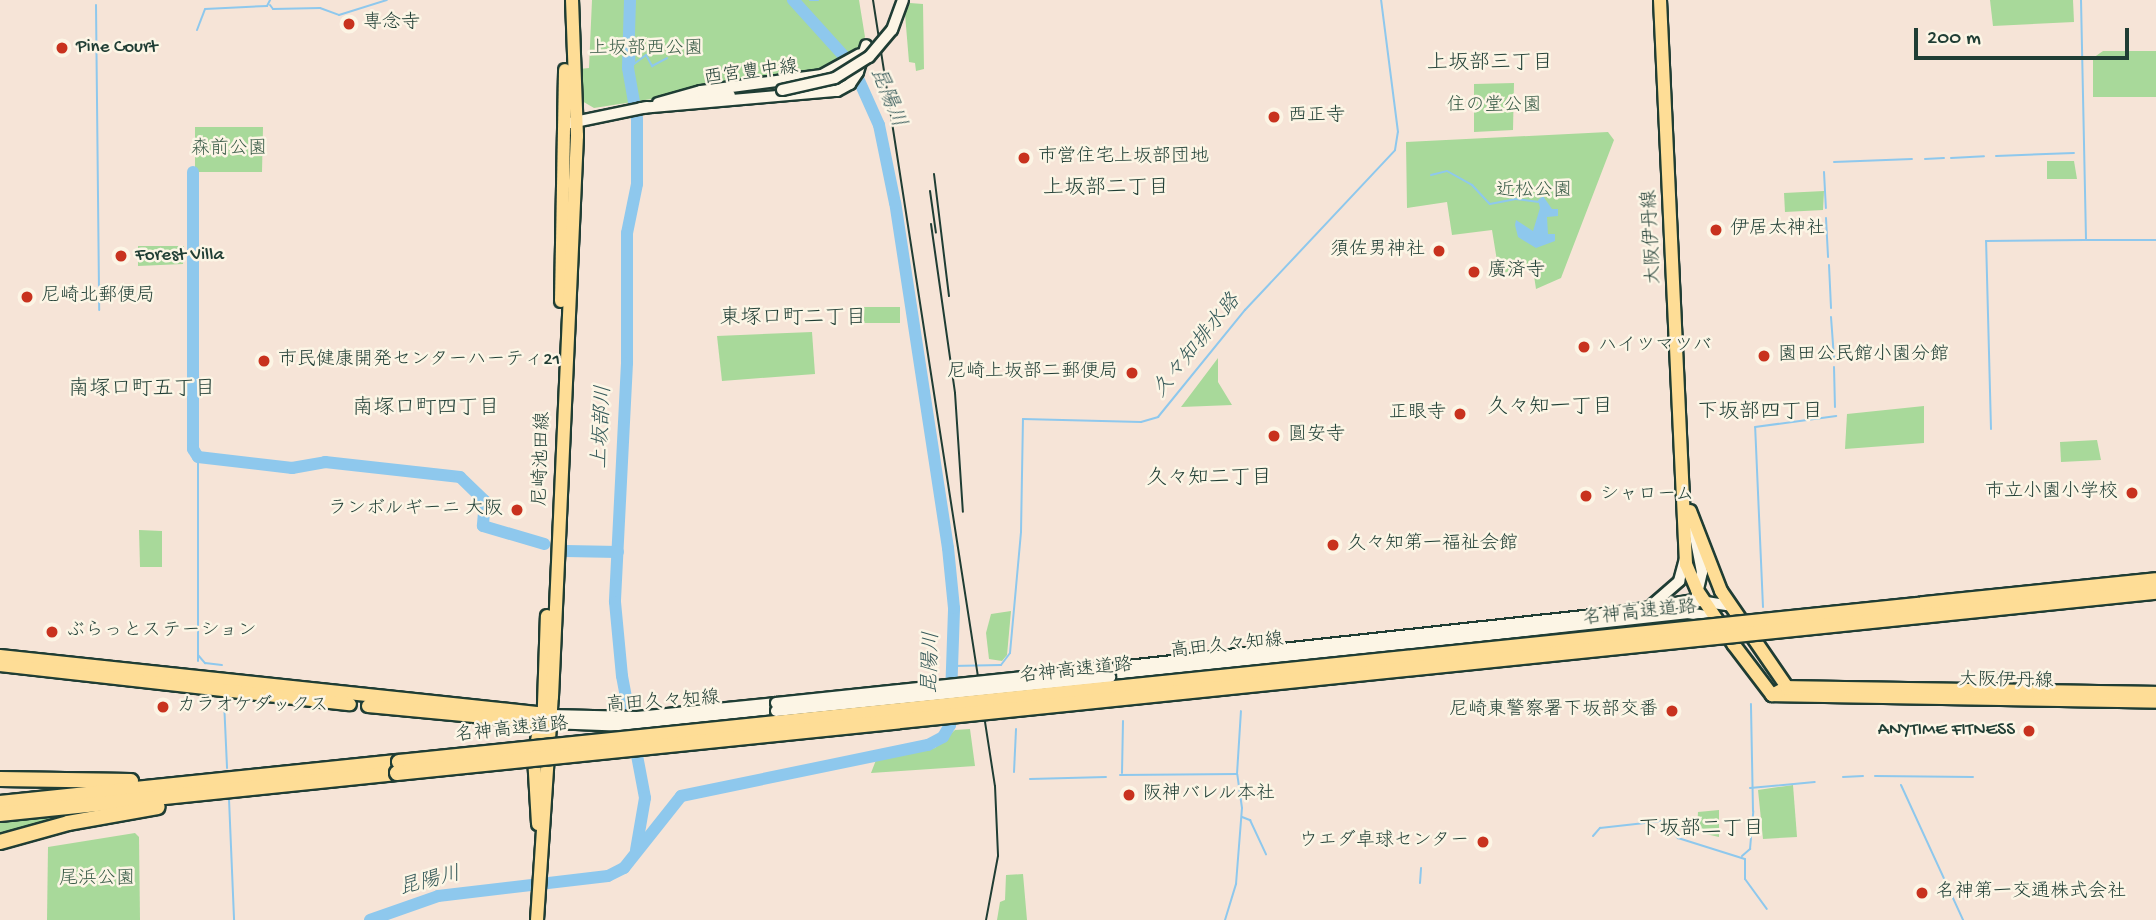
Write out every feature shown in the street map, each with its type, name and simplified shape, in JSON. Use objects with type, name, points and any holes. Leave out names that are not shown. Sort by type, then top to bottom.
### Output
[{"type":"highway","name":"名神高速道路","points":[[0,814],[248,789],[398,767],[2156,580]]},
{"type":"highway","name":"名神高速道路","points":[[0,803],[185,782],[398,767],[2156,592]]},
{"type":"highway","points":[[0,779],[185,782]]},
{"type":"highway","points":[[0,842],[68,823],[248,789]]},
{"type":"main road","name":"尼崎池田線","points":[[564,0],[571,123]]},
{"type":"main road","name":"尼崎池田線","points":[[537,920],[536,891],[571,123],[572,0]]},
{"type":"main road","name":"西宮豊中線","points":[[571,123],[636,109],[782,90],[835,78],[869,57],[892,30],[903,0]]},
{"type":"main road","name":"大阪伊丹線","points":[[1660,0],[1684,472],[1685,555],[1698,597],[1772,695]]},
{"type":"main road","points":[[866,45],[858,72],[850,84],[826,92],[636,109],[701,91],[798,80],[852,62],[866,45]]},
{"type":"main road","name":"大阪伊丹線","points":[[1684,472],[1692,525],[1730,606],[1787,687]]},
{"type":"main road","points":[[1670,616],[1698,597],[1702,572],[1692,525]]},
{"type":"main road","points":[[1634,610],[1659,601],[1671,590],[1679,581],[1685,555]]},
{"type":"main road","name":"高田久々知線","points":[[1110,673],[1634,610],[1698,597],[1730,606]]},
{"type":"main road","name":"高田久々知線","points":[[545,719],[633,722],[1698,613],[1730,639]]},
{"type":"main road","points":[[0,656],[545,719]]},
{"type":"main road","points":[[0,666],[545,719]]},
{"type":"main road","name":"大阪伊丹線","points":[[1772,695],[1787,687],[2156,693]]},
{"type":"main road","name":"大阪伊丹線","points":[[1772,695],[2156,702]]},
{"type":"main road","name":"尼崎池田線","points":[[537,871],[538,824],[534,756],[545,719]]},
{"type":"main road","name":"尼崎池田線","points":[[531,920],[536,891]]},
{"type":"green space","name":"上坂部西公園","points":[[592,0],[859,0],[865,37],[853,56],[819,73],[594,108],[582,101],[579,69],[589,68]]},
{"type":"green space","points":[[1990,0],[2073,0],[2074,22],[1993,26]]},
{"type":"green space","points":[[910,3],[923,4],[924,69],[916,71],[915,63],[909,62],[905,14]]},
{"type":"green space","points":[[2103,51],[2156,51],[2156,97],[2093,97],[2093,58]]},
{"type":"green space","name":"住の堂公園","points":[[1514,83],[1513,130],[1474,132],[1474,84]]},
{"type":"green space","name":"森前公園","points":[[195,127],[263,127],[262,172],[195,172]]},
{"type":"green space","name":"近松公園","points":[[1608,132],[1614,140],[1561,278],[1536,289],[1533,269],[1499,273],[1492,230],[1452,235],[1447,202],[1407,208],[1406,142]]},
{"type":"green space","points":[[2047,161],[2074,161],[2077,179],[2047,179]]},
{"type":"green space","points":[[1824,191],[1823,210],[1785,212],[1784,193]]},
{"type":"green space","points":[[138,246],[184,246],[183,264],[138,266]]},
{"type":"green space","points":[[861,307],[900,307],[900,323],[861,323]]},
{"type":"green space","points":[[812,332],[815,374],[722,381],[717,336]]},
{"type":"green space","points":[[1218,358],[1218,382],[1232,405],[1181,407]]},
{"type":"green space","points":[[1924,406],[1924,443],[1845,449],[1847,414]]},
{"type":"green space","points":[[2097,440],[2101,460],[2061,462],[2060,442]]},
{"type":"green space","points":[[139,530],[162,531],[162,567],[140,567]]},
{"type":"green space","points":[[1011,611],[1007,655],[1002,661],[989,659],[986,633],[991,614]]},
{"type":"green space","points":[[970,729],[975,766],[871,773],[876,760],[935,748],[955,730]]},
{"type":"green space","points":[[1793,785],[1797,837],[1763,839],[1758,790]]},
{"type":"green space","points":[[96,809],[41,826],[0,832],[0,821]]},
{"type":"green space","points":[[1719,810],[1719,837],[1697,832],[1698,812]]},
{"type":"green space","name":"尾浜公園","points":[[135,833],[139,837],[140,920],[47,920],[48,847]]},
{"type":"green space","points":[[1023,874],[1027,920],[997,920],[1000,902],[1005,900],[1006,875]]},
{"type":"water","points":[[1543,196],[1552,209],[1558,209],[1558,216],[1547,217],[1548,234],[1555,234],[1555,241],[1536,248],[1518,237],[1515,225],[1516,220],[1533,231],[1540,208],[1538,200]]},
{"type":"waterway","points":[[197,30],[205,9],[267,6],[270,0]]},
{"type":"waterway","points":[[270,5],[273,9],[320,8],[339,15],[387,0]]},
{"type":"waterway","name":"上坂部川","points":[[630,0],[628,68],[637,119],[637,184],[627,233],[627,363],[615,602],[622,676],[645,798],[636,850]]},
{"type":"waterway","name":"久々知排水路","points":[[370,920],[438,896],[608,876],[624,868],[681,796],[928,745],[943,737],[950,725],[954,608],[948,548],[895,203],[879,125],[852,65],[793,0]]},
{"type":"waterway","points":[[810,0],[818,0]]},
{"type":"waterway","name":"久々知排水路","points":[[952,666],[1001,665],[1010,653],[1021,532],[1023,419],[1141,422],[1158,417],[1245,310],[1395,150],[1398,132],[1381,0]]},
{"type":"waterway","points":[[2081,0],[2086,240],[2156,240]]},
{"type":"waterway","points":[[96,5],[99,310]]},
{"type":"waterway","points":[[629,38],[635,38],[634,64],[646,55],[652,66],[667,58]]},
{"type":"waterway","points":[[1996,156],[2074,153]]},
{"type":"waterway","points":[[1951,158],[1984,156]]},
{"type":"waterway","points":[[1925,159],[1944,158]]},
{"type":"waterway","points":[[1834,162],[1912,159]]},
{"type":"waterway","points":[[1431,175],[1447,171],[1472,185],[1490,204],[1515,199],[1539,202]]},
{"type":"waterway","points":[[193,172],[193,449],[198,457],[292,468],[325,462],[460,477],[485,501],[483,526],[544,544]]},
{"type":"waterway","points":[[1824,172],[1826,208]]},
{"type":"waterway","points":[[1826,218],[1828,257]]},
{"type":"waterway","points":[[1991,429],[1986,241],[2085,240]]},
{"type":"waterway","points":[[1829,265],[1831,308]]},
{"type":"waterway","points":[[1831,317],[1834,358]]},
{"type":"waterway","points":[[1834,367],[1835,407]]},
{"type":"waterway","points":[[1763,607],[1755,427],[1836,416]]},
{"type":"waterway","points":[[198,457],[198,661]]},
{"type":"waterway","points":[[566,551],[618,552]]},
{"type":"waterway","points":[[198,655],[205,663],[222,665]]},
{"type":"waterway","points":[[224,701],[227,768]]},
{"type":"waterway","points":[[1742,856],[1750,849],[1753,811],[1751,704]]},
{"type":"waterway","points":[[1120,775],[1237,774],[1241,711]]},
{"type":"waterway","points":[[1122,773],[1123,721]]},
{"type":"waterway","points":[[1014,772],[1016,729]]},
{"type":"waterway","points":[[1225,920],[1236,884],[1242,808],[1237,774]]},
{"type":"waterway","points":[[1843,777],[1863,776]]},
{"type":"waterway","points":[[1875,776],[1973,777]]},
{"type":"waterway","points":[[1030,779],[1106,777]]},
{"type":"waterway","points":[[1750,788],[1815,782]]},
{"type":"waterway","points":[[1901,785],[1963,920]]},
{"type":"waterway","points":[[229,799],[234,920]]},
{"type":"waterway","points":[[1242,817],[1250,820],[1266,855]]},
{"type":"waterway","points":[[1593,836],[1600,828],[1663,821],[1678,838],[1745,859],[1745,879],[1767,909]]},
{"type":"waterway","points":[[1420,883],[1421,868]]},
{"type":"railway","points":[[873,0],[995,786],[998,856],[986,920]]},
{"type":"railway","points":[[934,174],[949,296]]},
{"type":"railway","points":[[930,191],[936,233]]},
{"type":"railway","points":[[931,224],[955,393],[963,512]]},
{"type":"place","name":"専念寺","points":[[349,24]]},
{"type":"place","name":"Pine Court","points":[[62,48]]},
{"type":"place","name":"西正寺","points":[[1274,117]]},
{"type":"place","name":"市営住宅上坂部団地","points":[[1024,158]]},
{"type":"place","name":"伊居太神社","points":[[1716,230]]},
{"type":"place","name":"須佐男神社","points":[[1439,251]]},
{"type":"place","name":"Forest Villa","points":[[121,256]]},
{"type":"place","name":"廣済寺","points":[[1474,272]]},
{"type":"place","name":"尼崎北郵便局","points":[[27,297]]},
{"type":"place","name":"ハイツマツバ","points":[[1584,347]]},
{"type":"place","name":"園田公民館小園分館","points":[[1764,356]]},
{"type":"place","name":"市民健康開発センターハーティ21","points":[[264,361]]},
{"type":"place","name":"尼崎上坂部二郵便局","points":[[1132,373]]},
{"type":"place","name":"正眼寺","points":[[1460,414]]},
{"type":"place","name":"圓安寺","points":[[1274,436]]},
{"type":"place","name":"市立小園小学校","points":[[2132,493]]},
{"type":"place","name":"シャローム","points":[[1586,496]]},
{"type":"place","name":"ランボルギーニ 大阪","points":[[517,510]]},
{"type":"place","name":"久々知第一福祉会館","points":[[1333,545]]},
{"type":"place","name":"ぶらっとステーション","points":[[52,632]]},
{"type":"place","name":"カラオケダックス","points":[[163,707]]},
{"type":"place","name":"尼崎東警察署下坂部交番","points":[[1672,711]]},
{"type":"place","name":"ANYTIME FITNESS","points":[[2029,731]]},
{"type":"place","name":"阪神バレル本社","points":[[1129,795]]},
{"type":"place","name":"ウエダ卓球センター","points":[[1483,842]]},
{"type":"place","name":"名神第一交通株式会社","points":[[1922,893]]},
{"type":"district","name":"上坂部三丁目","points":[[1490,65]]},
{"type":"district","name":"上坂部二丁目","points":[[1106,190]]},
{"type":"district","name":"東塚口町二丁目","points":[[793,320]]},
{"type":"district","name":"南塚口町五丁目","points":[[142,391]]},
{"type":"district","name":"久々知一丁目","points":[[1550,409]]},
{"type":"district","name":"南塚口町四丁目","points":[[426,410]]},
{"type":"district","name":"下坂部四丁目","points":[[1760,414]]},
{"type":"district","name":"久々知二丁目","points":[[1209,480]]},
{"type":"district","name":"下坂部二丁目","points":[[1701,831]]},
{"type":"water label","name":"昆陽川","points":[[886,98]]},
{"type":"water label","name":"昆陽川","points":[[933,663]]},
{"type":"water label","name":"昆陽川","points":[[430,883]]}]
